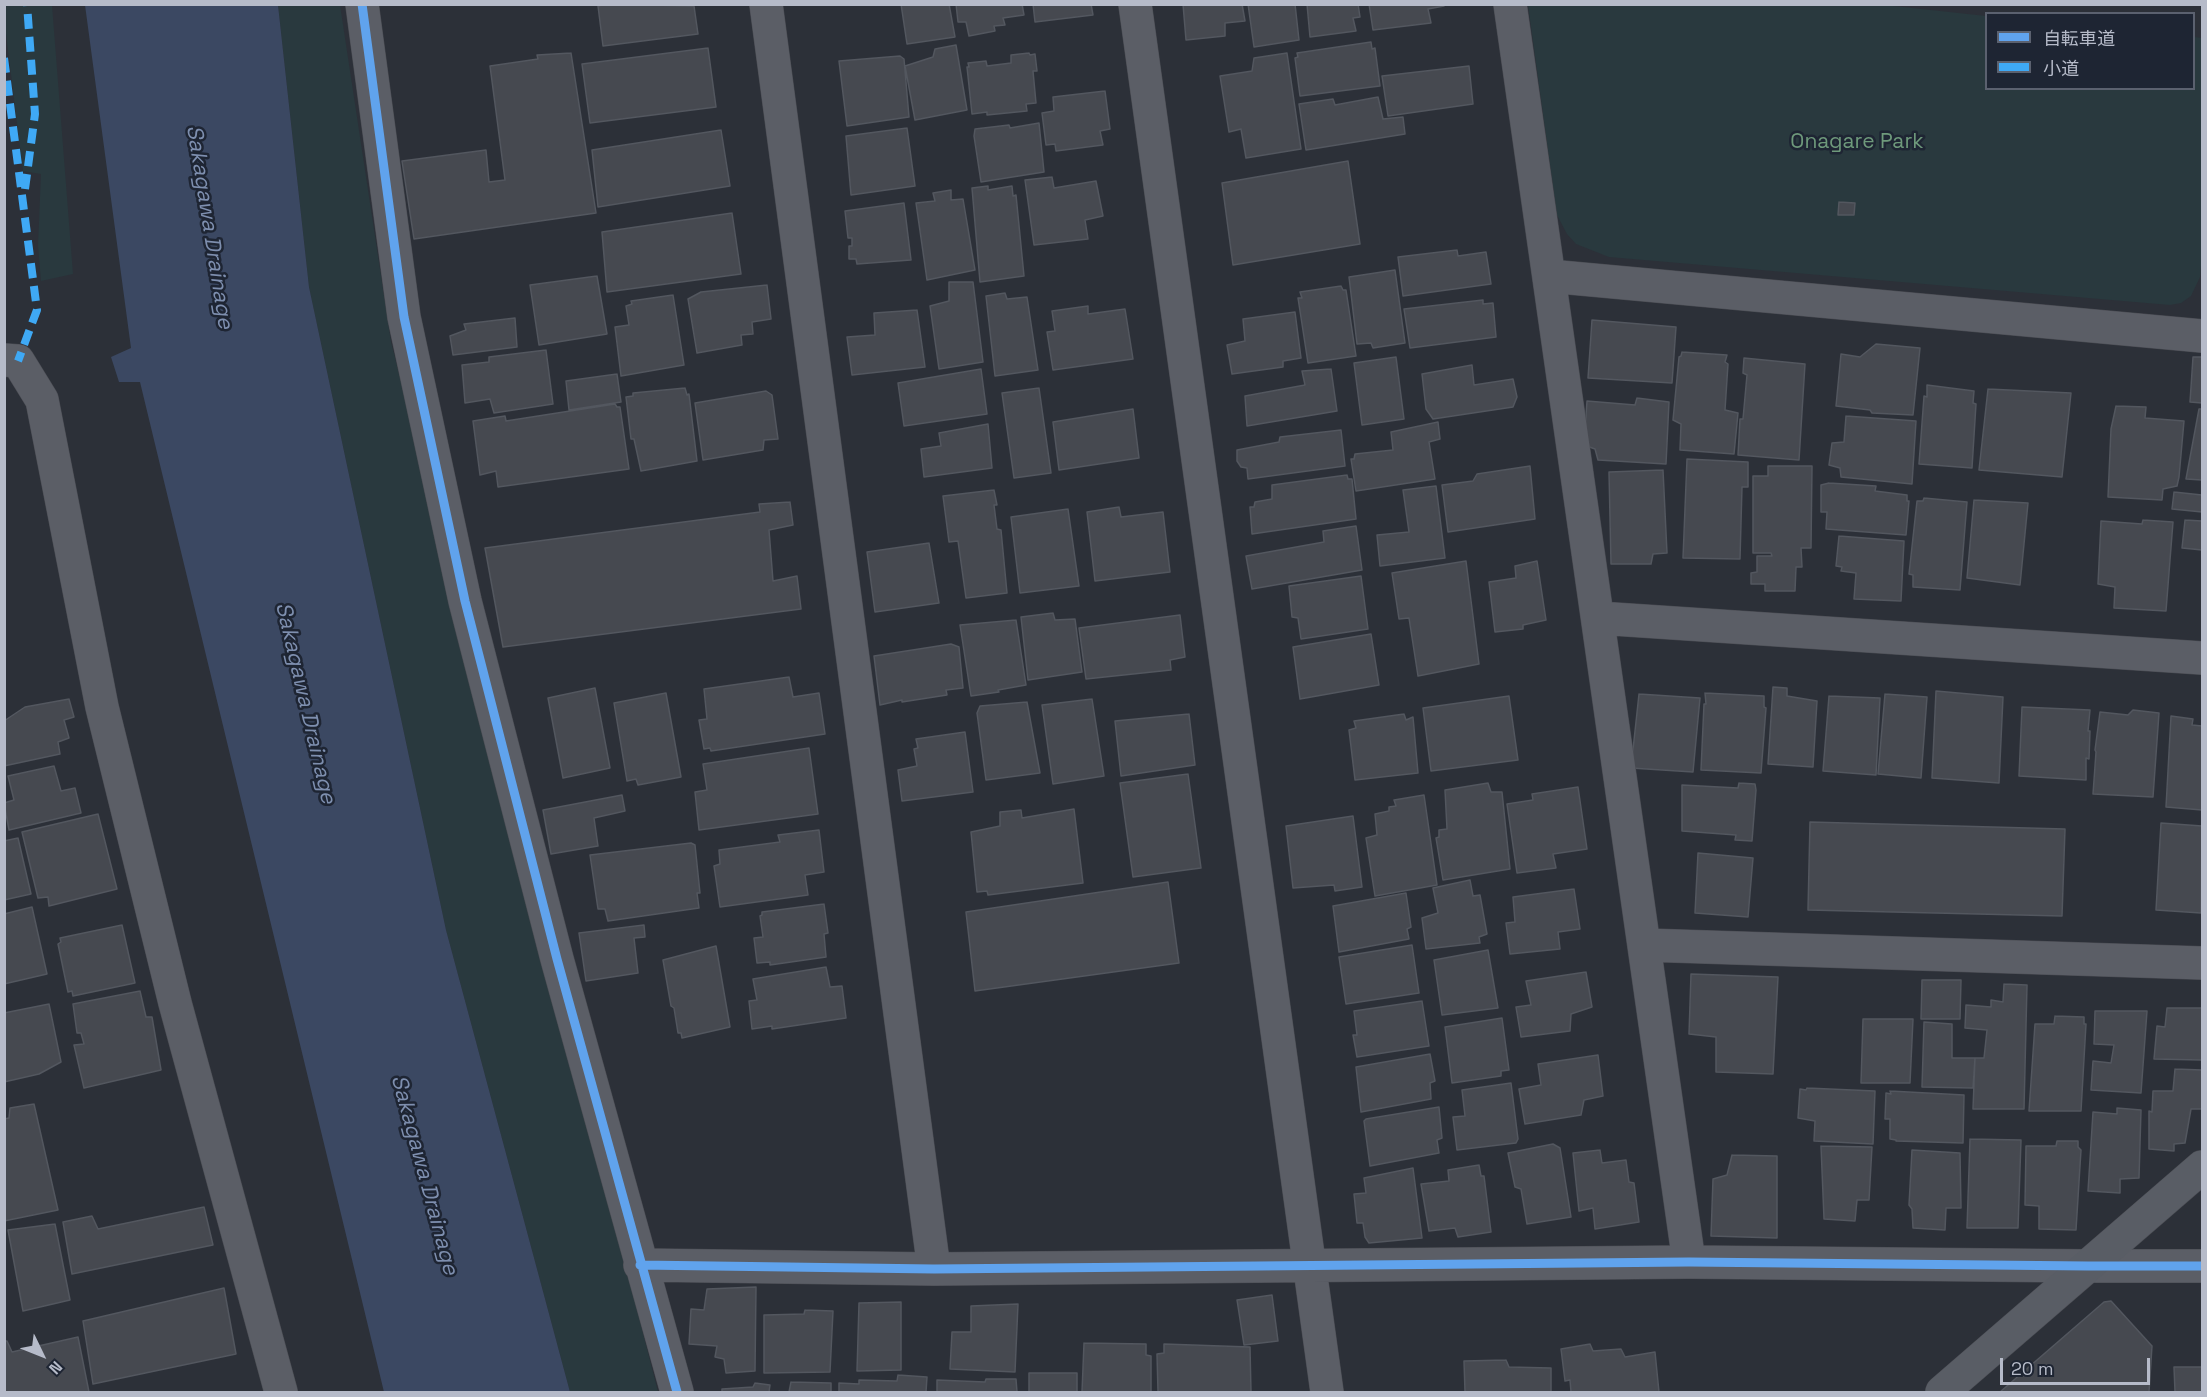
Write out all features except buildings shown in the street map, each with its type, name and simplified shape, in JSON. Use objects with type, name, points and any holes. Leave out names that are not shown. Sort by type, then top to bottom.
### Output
[{"type":"street","points":[[362,4],[404,317],[465,602],[557,959],[640,1266],[677,1392]]},
{"type":"street","points":[[766,4],[934,1269]]},
{"type":"street","points":[[1135,4],[1327,1392]]},
{"type":"street","points":[[1510,4],[1689,1262]]},
{"type":"street","points":[[1549,276],[2202,336]]},
{"type":"street","points":[[4,360],[18,362],[42,400],[102,706],[175,1003],[281,1392]]},
{"type":"street","points":[[1598,618],[2202,658]]},
{"type":"street","points":[[1644,945],[2202,963]]},
{"type":"street","points":[[1942,1392],[2202,1167]]},
{"type":"street","points":[[640,1266],[934,1269],[1689,1262],[2202,1266]]},
{"type":"green space","name":"Onagare Park","points":[[1875,4],[1985,16],[1985,90],[2195,90],[2195,37],[2202,38],[2202,255],[2200,277],[2191,296],[2181,303],[2170,305],[1609,257],[1576,244],[1567,234],[1557,215],[1528,5]]},
{"type":"green space","points":[[4,5],[52,5],[73,274],[41,281],[38,245],[41,174],[23,171]]},
{"type":"green space","points":[[278,5],[340,5],[391,342],[658,1392],[570,1392],[446,930],[309,287]]},
{"type":"water","name":"Sakagawa Drainage","points":[[85,5],[278,5],[309,287],[446,930],[570,1392],[384,1392],[140,382],[119,382],[111,357],[131,348]]},
{"type":"marked path","points":[[25,189],[35,114],[27,4]]},
{"type":"marked path","points":[[4,58],[37,310],[18,361]]},
{"type":"cycle path","points":[[362,4],[404,317],[465,601],[557,959],[677,1392]]},
{"type":"cycle path","points":[[640,1265],[934,1269],[1689,1262],[2202,1266]]}]
